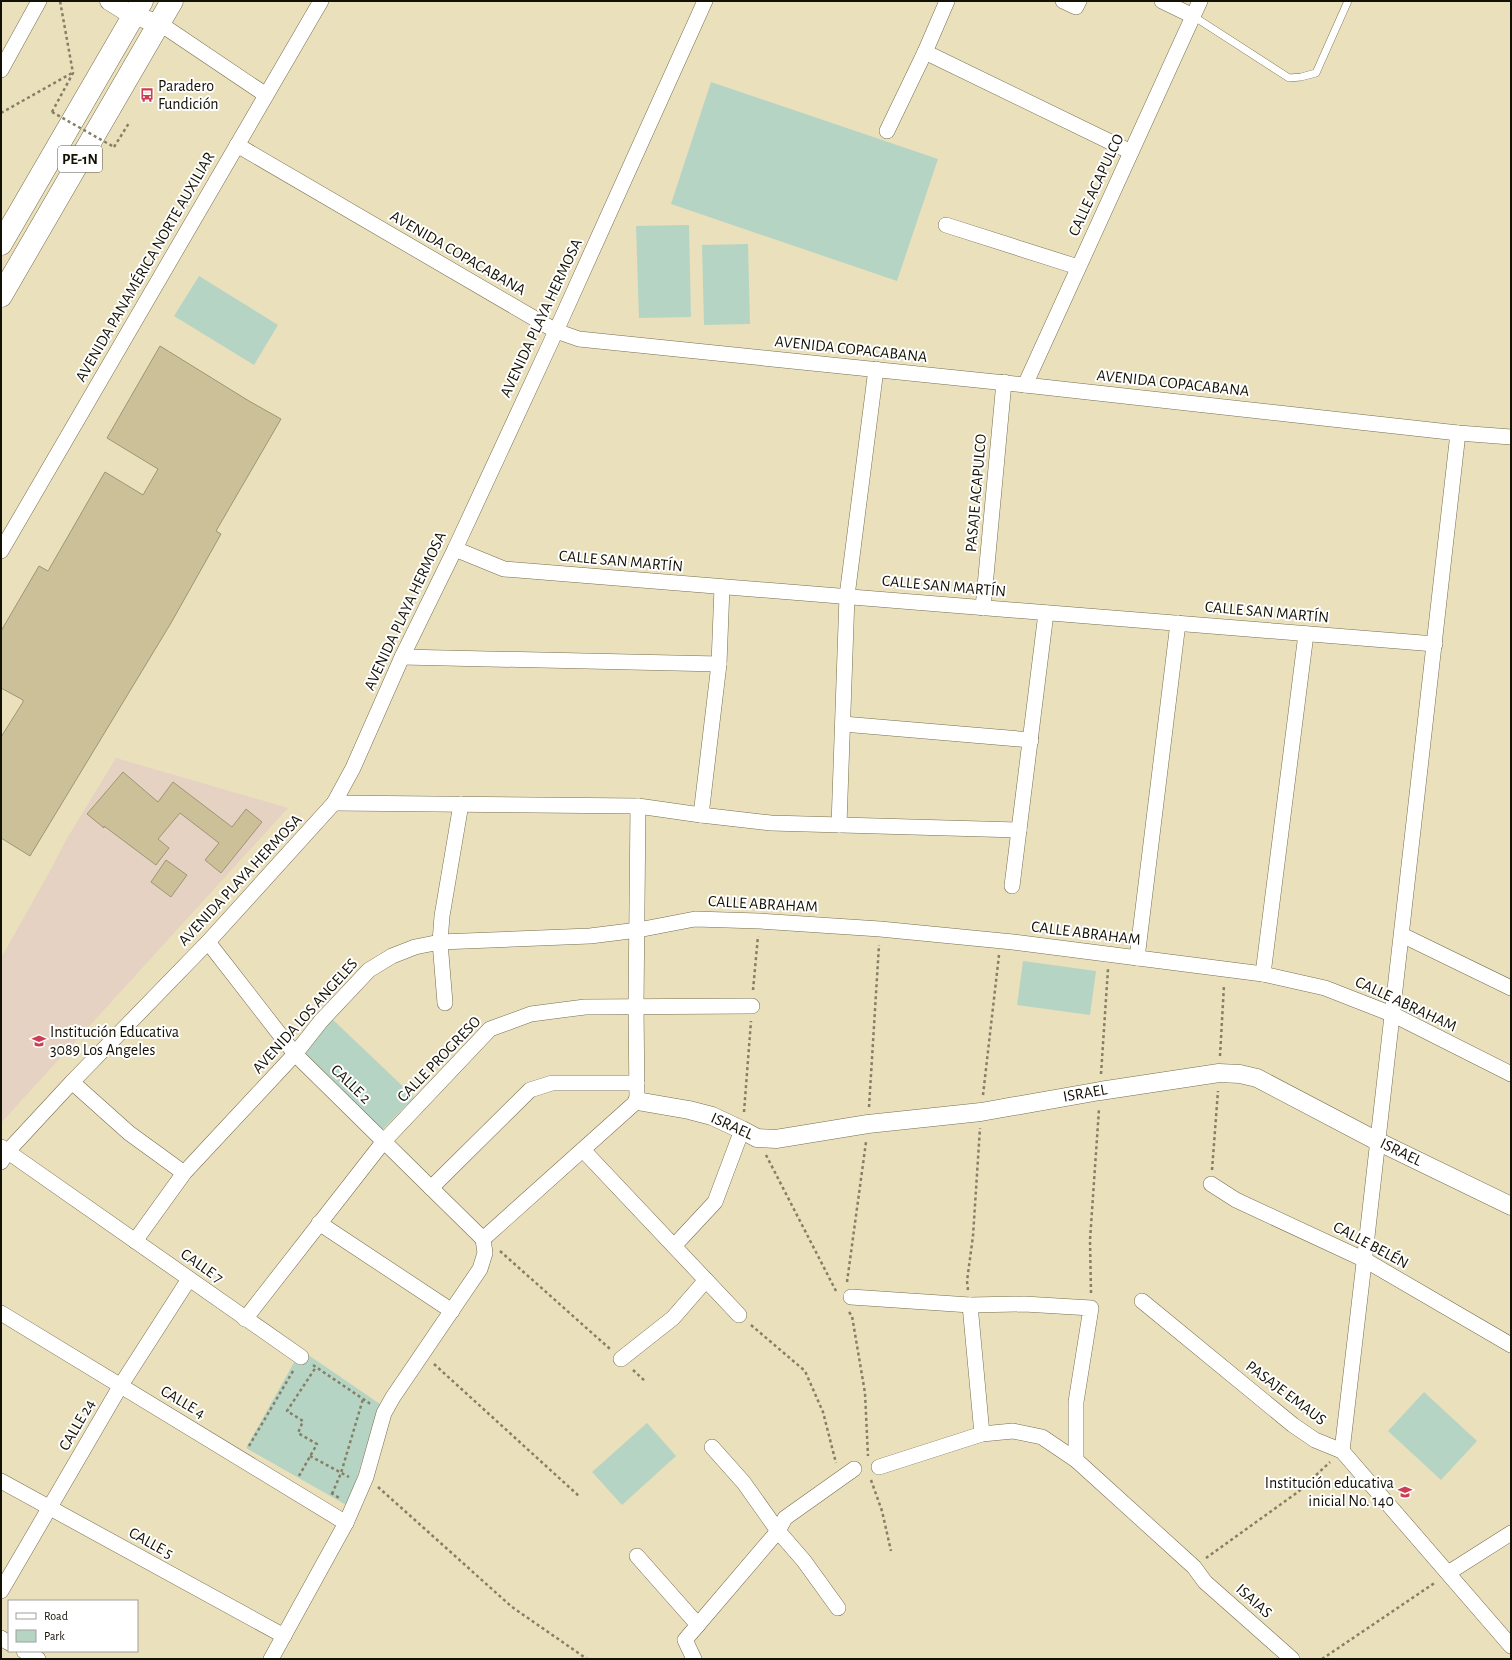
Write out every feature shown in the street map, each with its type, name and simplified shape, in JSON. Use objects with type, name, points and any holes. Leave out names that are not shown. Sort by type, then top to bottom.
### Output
[{"type":"highway","name":"PE-1N","points":[[1,296],[172,1]]},
{"type":"highway","name":"PE-1N","points":[[1,244],[140,6]]},
{"type":"street","points":[[1,70],[39,1]]},
{"type":"street","points":[[109,1],[140,6],[159,23],[266,95]]},
{"type":"street","name":"AVENIDA PANAMÉRICA NORTE AUXILIAR","points":[[1,551],[321,1]]},
{"type":"street","name":"AVENIDA PLAYA HERMOSA","points":[[3,1153],[208,942],[334,803],[352,768],[402,657],[455,549],[556,332],[705,1]]},
{"type":"street","points":[[887,131],[947,1]]},
{"type":"street","points":[[1063,1],[1076,7],[1079,1]]},
{"type":"street","points":[[1162,1],[1193,16]]},
{"type":"street","name":"CALLE ACAPULCO","points":[[1025,385],[1200,1]]},
{"type":"street","points":[[924,52],[1131,152]]},
{"type":"street","name":"AVENIDA COPACABANA","points":[[237,144],[556,332],[579,339],[1004,382],[1458,433],[1511,437]]},
{"type":"street","points":[[946,225],[1078,267]]},
{"type":"street","points":[[839,824],[848,596],[876,369]]},
{"type":"street","name":"PASAJE ACAPULCO","points":[[983,608],[1004,382]]},
{"type":"street","points":[[1342,1451],[1365,1260],[1377,1141],[1394,1015],[1458,433]]},
{"type":"street","name":"CALLE SAN MARTÍN","points":[[455,549],[504,569],[1435,644]]},
{"type":"street","points":[[700,815],[719,664],[722,587]]},
{"type":"street","points":[[1012,886],[1046,613]]},
{"type":"street","points":[[1137,958],[1178,623]]},
{"type":"street","points":[[1264,974],[1306,634]]},
{"type":"street","points":[[402,657],[719,664]]},
{"type":"street","points":[[843,724],[1030,740]]},
{"type":"street","points":[[334,803],[638,806],[772,823],[1019,830]]},
{"type":"street","points":[[445,1003],[440,942],[442,916],[461,804]]},
{"type":"street","points":[[271,1659],[346,1522],[384,1413],[480,1269],[485,1253],[483,1239],[638,1101],[636,1006],[638,930],[638,806]]},
{"type":"street","name":"CALLE ABRAHAM","points":[[638,930],[695,919],[759,921],[880,929],[986,939],[1264,974],[1325,988],[1394,1015],[1511,1074]]},
{"type":"street","name":"AVENIDA LOS ANGELES","points":[[135,1241],[184,1173],[295,1054],[321,1021],[369,970],[392,956],[415,947],[440,942],[590,936],[638,930]]},
{"type":"street","points":[[1402,935],[1511,988]]},
{"type":"street","name":"CALLE 2","points":[[208,942],[295,1054],[483,1239]]},
{"type":"street","name":"CALLE PROGRESO","points":[[245,1319],[384,1141],[490,1028],[531,1014],[585,1007],[752,1006]]},
{"type":"street","name":"ISRAEL","points":[[638,1101],[689,1110],[712,1116],[750,1134],[776,1139],[868,1124],[981,1112],[1100,1091],[1219,1073],[1240,1074],[1257,1078],[1377,1141],[1511,1206]]},
{"type":"street","points":[[72,1082],[129,1133],[184,1173]]},
{"type":"street","points":[[431,1188],[530,1090],[552,1083],[637,1083]]},
{"type":"street","points":[[674,1246],[715,1202],[750,1134]]},
{"type":"street","points":[[583,1150],[740,1315]]},
{"type":"street","name":"CALLE 7","points":[[3,1153],[135,1241],[301,1357]]},
{"type":"street","name":"CALLE BELÉN","points":[[1211,1184],[1236,1200],[1365,1260],[1511,1345]]},
{"type":"street","points":[[320,1223],[452,1311]]},
{"type":"street","name":"CALLE 24","points":[[1,1591],[121,1386],[189,1279]]},
{"type":"street","points":[[621,1360],[673,1318],[706,1280]]},
{"type":"street","points":[[846,1301],[970,1305],[1024,1304],[1091,1308],[1076,1402],[1076,1460]]},
{"type":"street","name":"PASAJE EMAUS","points":[[1142,1301],[1293,1425],[1315,1440],[1342,1451],[1511,1646]]},
{"type":"street","points":[[970,1305],[982,1434]]},
{"type":"street","name":"CALLE 4","points":[[1,1312],[346,1522]]},
{"type":"street","name":"ISAIAS","points":[[873,1470],[982,1434],[1013,1431],[1042,1437],[1076,1460],[1194,1567],[1205,1582],[1292,1659]]},
{"type":"street","points":[[712,1447],[744,1483],[778,1531],[804,1561],[838,1608]]},
{"type":"street","points":[[694,1659],[685,1640],[778,1531],[785,1518],[854,1469]]},
{"type":"street","name":"CALLE 5","points":[[1,1481],[284,1636]]},
{"type":"street","points":[[1448,1573],[1511,1533]]},
{"type":"street","points":[[637,1556],[698,1625]]},
{"type":"street","points":[[26,1652],[38,1659]]},
{"type":"lane","points":[[1193,16],[1289,78],[1301,77],[1316,73],[1348,1]]},
{"type":"path","points":[[60,1],[73,73],[52,112],[114,147],[129,123]]},
{"type":"path","points":[[1,113],[73,73]]},
{"type":"path","points":[[759,921],[752,1006],[750,1134],[846,1301],[852,1316],[865,1393],[873,1470],[891,1551]]},
{"type":"path","points":[[1091,1308],[1090,1240],[1109,955]]},
{"type":"path","points":[[483,1239],[501,1252],[646,1382]]},
{"type":"path","points":[[740,1315],[805,1371],[823,1412],[840,1479]]},
{"type":"path","points":[[422,1354],[580,1497]]},
{"type":"path","points":[[248,1448],[301,1357],[384,1413]]},
{"type":"path","points":[[298,1476],[317,1444],[298,1433],[303,1421],[287,1411],[316,1366]]},
{"type":"path","points":[[332,1494],[341,1473],[363,1399]]},
{"type":"path","points":[[1194,1567],[1298,1492],[1342,1451]]},
{"type":"path","points":[[310,1456],[341,1473],[360,1479],[512,1607],[587,1659]]},
{"type":"path","points":[[1322,1659],[1448,1573]]},
{"type":"shaded area","points":[[116,758],[288,808],[1,1123],[1,958],[66,840]]},
{"type":"green space","points":[[711,82],[938,159],[897,281],[671,204]]},
{"type":"green space","points":[[689,225],[691,317],[639,318],[636,226]]},
{"type":"green space","points":[[748,244],[750,324],[704,325],[702,245]]},
{"type":"green space","points":[[199,276],[278,325],[254,365],[174,316]]},
{"type":"green space","points":[[1023,961],[1096,971],[1090,1015],[1017,1005]]},
{"type":"green space","points":[[330,1017],[414,1097],[382,1130],[307,1057],[305,1045]]},
{"type":"green space","points":[[301,1350],[380,1404],[348,1506],[246,1448]]},
{"type":"green space","points":[[1424,1392],[1477,1441],[1441,1480],[1388,1431]]},
{"type":"green space","points":[[647,1423],[676,1456],[622,1505],[592,1472]]},
{"type":"building","points":[[160,346],[281,419],[216,531],[221,534],[171,623],[30,856],[1,838],[1,737],[23,700],[1,688],[1,631],[39,566],[48,571],[105,472],[143,495],[158,469],[107,438]]},
{"type":"building","points":[[123,772],[158,802],[173,782],[232,827],[246,809],[262,822],[221,873],[205,860],[219,843],[180,813],[158,839],[169,848],[156,865],[87,814]]},
{"type":"building","points":[[166,860],[187,875],[171,897],[151,882]]},
{"type":"place","name":"Paradero Fundición","points":[[147,95]]},
{"type":"place","name":"Institución Educativa 3089 Los Angeles","points":[[39,1041]]},
{"type":"place","name":"Institución educativa inicial No. 140","points":[[1405,1492]]}]
